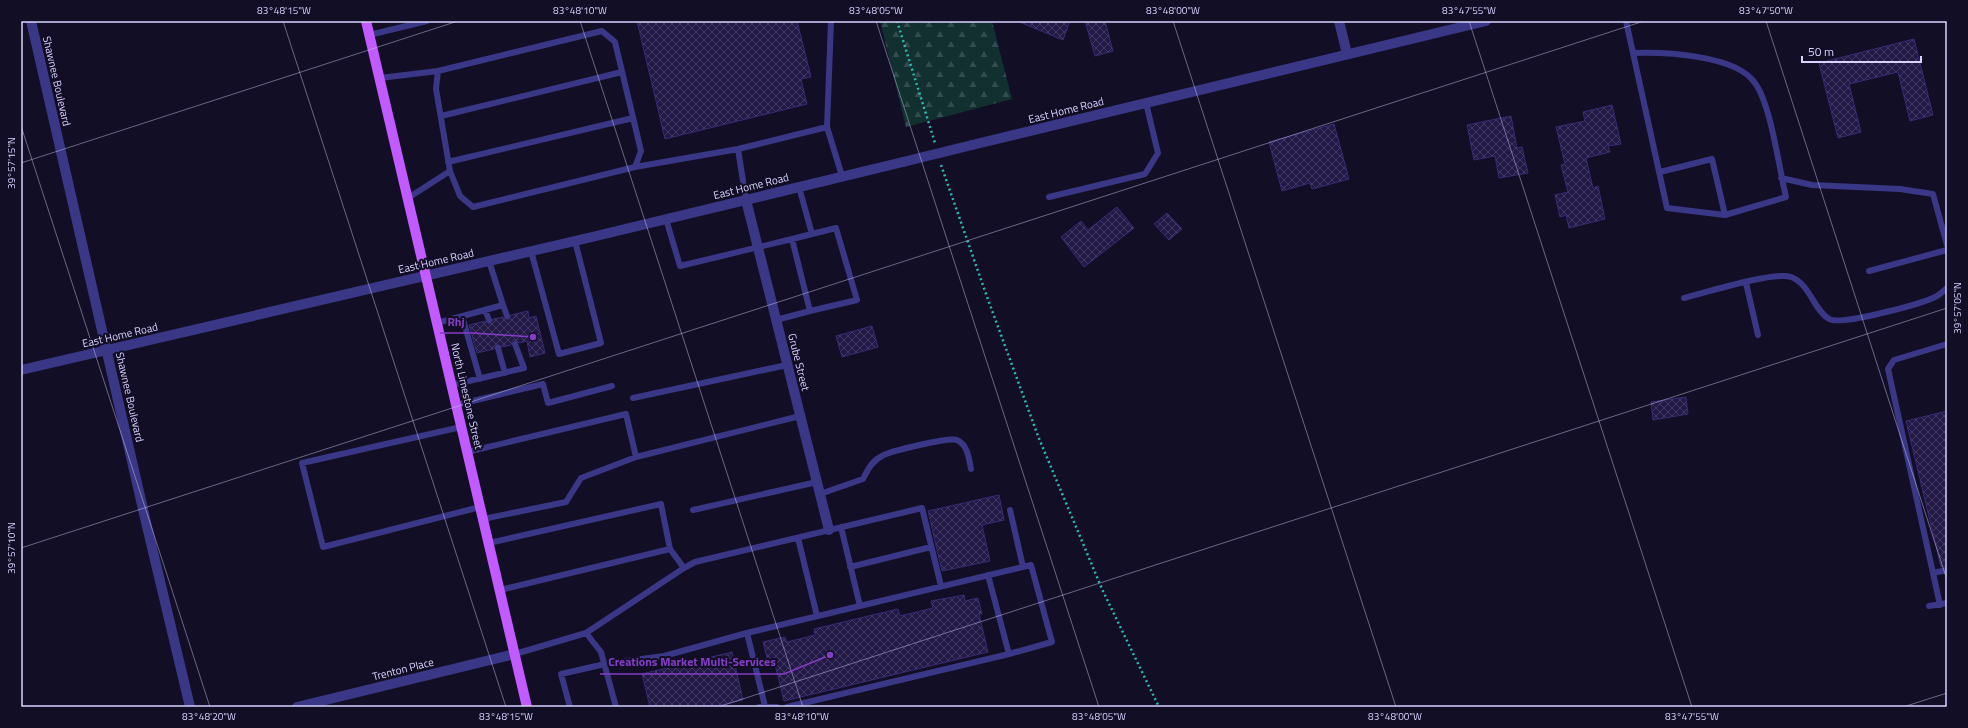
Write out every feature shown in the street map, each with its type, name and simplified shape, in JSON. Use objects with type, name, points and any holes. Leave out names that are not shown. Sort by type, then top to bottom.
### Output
[{"type":"main road","name":"North Limestone Street","points":[[366,21],[528,707]]},
{"type":"street","name":"Shawnee Boulevard","points":[[31,21],[190,707]]},
{"type":"street","points":[[1338,21],[1347,54]]},
{"type":"street","name":"East Home Road","points":[[21,370],[575,241],[1486,21]]},
{"type":"street","name":"Grube Street","points":[[746,200],[829,530]]},
{"type":"street","name":"Trenton Place","points":[[297,707],[515,654]]},
{"type":"lane","points":[[369,35],[427,21]]},
{"type":"lane","points":[[831,21],[827,127],[842,176]]},
{"type":"lane","points":[[1626,21],[1667,208],[1725,215],[1786,198],[1765,105],[1755,82],[1735,67],[1704,58],[1664,52],[1634,53]]},
{"type":"lane","points":[[380,78],[438,71],[602,31],[615,42],[642,151],[636,167]]},
{"type":"lane","points":[[438,71],[436,89],[450,171],[460,196],[473,207],[636,167],[738,149],[827,127]]},
{"type":"lane","points":[[441,116],[622,72]]},
{"type":"lane","points":[[1049,197],[1145,174],[1158,153],[1146,103]]},
{"type":"lane","points":[[448,162],[633,118]]},
{"type":"lane","points":[[738,149],[746,200]]},
{"type":"lane","points":[[1660,172],[1712,159],[1725,215]]},
{"type":"lane","points":[[408,198],[450,171]]},
{"type":"lane","points":[[1781,178],[1812,185],[1900,189],[1933,194],[1947,245]]},
{"type":"lane","points":[[799,187],[812,234]]},
{"type":"lane","points":[[666,219],[680,266],[836,228],[857,300],[776,320]]},
{"type":"lane","points":[[792,239],[810,311]]},
{"type":"lane","points":[[531,251],[559,354],[601,343],[575,241]]},
{"type":"lane","points":[[1870,271],[1947,250]]},
{"type":"lane","points":[[489,261],[507,316]]},
{"type":"lane","points":[[1684,298],[1769,277],[1790,277],[1803,285],[1822,314],[1831,320],[1844,321],[1936,297],[1947,288]]},
{"type":"lane","points":[[1746,283],[1758,335]]},
{"type":"lane","points":[[437,323],[503,305]]},
{"type":"lane","points":[[486,310],[489,320]]},
{"type":"lane","points":[[462,316],[480,379]]},
{"type":"lane","points":[[452,385],[524,368],[516,344]]},
{"type":"lane","points":[[1929,606],[1944,604],[1933,573],[1888,369],[1894,360],[1947,344]]},
{"type":"lane","points":[[498,348],[505,373]]},
{"type":"lane","points":[[633,398],[787,365]]},
{"type":"lane","points":[[456,405],[542,384],[548,403],[612,386]]},
{"type":"lane","points":[[467,452],[626,414],[636,457]]},
{"type":"lane","points":[[483,519],[566,502],[581,478],[636,457],[800,416]]},
{"type":"lane","points":[[461,426],[302,463],[323,547],[480,507]]},
{"type":"lane","points":[[820,494],[863,479],[870,465],[882,455],[944,440],[957,440],[967,450],[971,469]]},
{"type":"lane","points":[[693,510],[817,482]]},
{"type":"lane","points":[[489,543],[661,504],[670,549],[684,568]]},
{"type":"lane","points":[[515,654],[586,633],[695,562],[922,508],[941,586]]},
{"type":"lane","points":[[1010,510],[1023,567]]},
{"type":"lane","points":[[841,527],[860,606]]},
{"type":"lane","points":[[798,538],[817,616]]},
{"type":"lane","points":[[850,567],[931,547]]},
{"type":"lane","points":[[500,590],[670,549]]},
{"type":"lane","points":[[570,707],[561,674],[606,664],[664,656],[747,633],[1031,564],[1052,642],[787,707]]},
{"type":"lane","points":[[1933,573],[1947,570]]},
{"type":"lane","points":[[988,575],[1008,654]]},
{"type":"lane","points":[[586,633],[601,652],[606,664],[616,707]]},
{"type":"lane","points":[[747,633],[762,706],[777,707]]},
{"type":"path","points":[[897,21],[936,146]]},
{"type":"path","points":[[940,162],[983,287],[1038,436],[1102,589],[1159,707]]},
{"type":"green space","points":[[880,21],[992,21],[1012,99],[906,127]]},
{"type":"building","points":[[637,21],[797,21],[811,77],[801,79],[807,104],[665,139]]},
{"type":"building","points":[[1017,21],[1070,21],[1063,40]]},
{"type":"building","points":[[1085,21],[1105,21],[1113,51],[1095,56]]},
{"type":"building","points":[[1914,39],[1933,115],[1910,121],[1898,72],[1849,84],[1861,132],[1838,138],[1819,63]]},
{"type":"building","points":[[1612,105],[1621,144],[1608,146],[1610,152],[1586,158],[1593,188],[1598,186],[1605,219],[1569,228],[1566,215],[1560,217],[1555,195],[1568,192],[1561,165],[1565,164],[1556,127],[1585,121],[1583,112]]},
{"type":"building","points":[[1511,116],[1517,148],[1522,147],[1528,173],[1499,178],[1495,156],[1474,160],[1467,125]]},
{"type":"building","points":[[1334,124],[1349,179],[1312,189],[1310,183],[1282,191],[1269,142]]},
{"type":"building","points":[[1117,207],[1134,228],[1084,267],[1061,237],[1081,221],[1088,230]]},
{"type":"building","points":[[1167,213],[1182,229],[1169,240],[1154,224]]},
{"type":"building","points":[[528,311],[529,318],[536,316],[545,353],[530,357],[527,341],[519,343],[515,340],[512,341],[511,345],[502,347],[497,344],[494,349],[477,353],[469,325],[485,321],[490,324],[493,319],[503,317],[508,320],[511,315]]},
{"type":"building","points":[[872,326],[878,347],[842,357],[836,336]]},
{"type":"building","points":[[1686,397],[1688,414],[1653,420],[1651,402]]},
{"type":"building","points":[[1947,411],[1947,566],[1941,567],[1906,421]]},
{"type":"building","points":[[999,495],[1004,520],[982,525],[990,561],[942,571],[928,511]]},
{"type":"building","points":[[964,595],[965,601],[978,598],[982,614],[979,614],[988,652],[784,701],[774,660],[768,661],[763,642],[785,637],[787,642],[815,635],[814,629],[898,609],[900,616],[933,608],[931,601]]},
{"type":"building","points":[[732,652],[743,700],[712,707],[650,707],[642,674]]},
{"type":"place","name":"Rhj","points":[[533,337]]},
{"type":"place","name":"Creations Market Multi-Services","points":[[830,655]]}]
